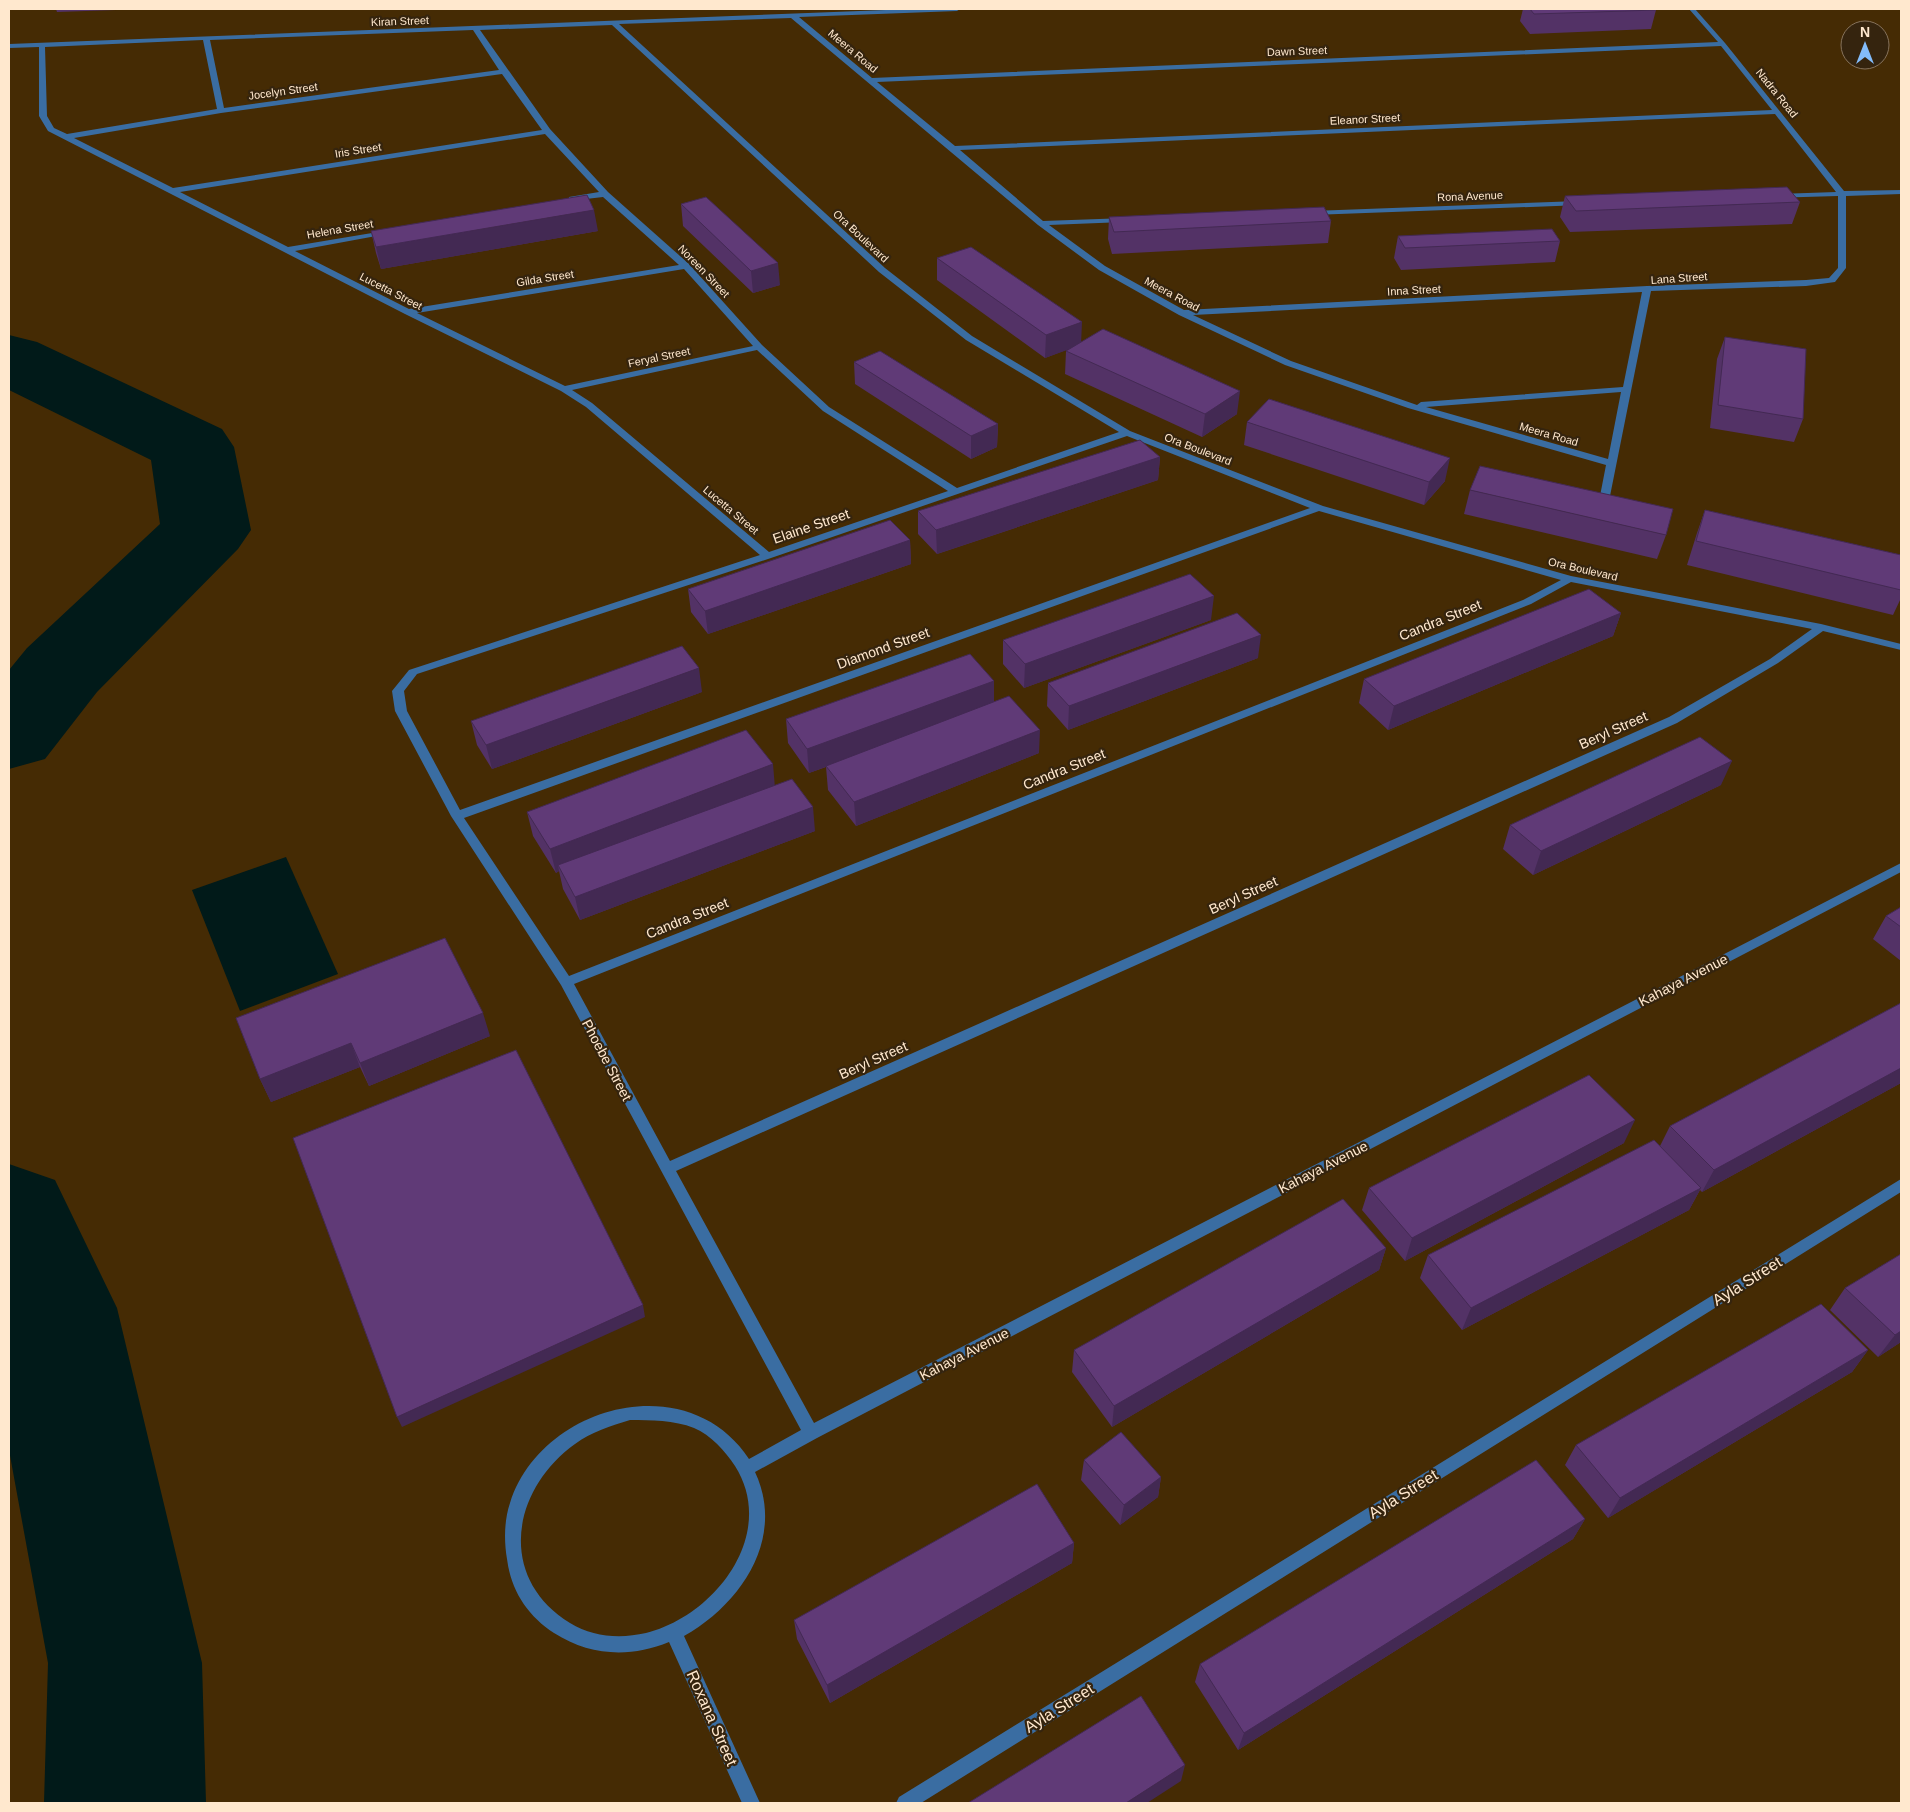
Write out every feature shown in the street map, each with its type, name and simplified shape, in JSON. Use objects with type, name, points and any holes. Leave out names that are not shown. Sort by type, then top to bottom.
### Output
[{"type":"street","name":"Kiran Street","points":[[9,46],[957,9]]},
{"type":"street","name":"Nadra Road","points":[[1692,9],[1723,44],[1842,194]]},
{"type":"street","name":"Meera Road","points":[[792,15],[953,148],[1040,223],[1102,268],[1182,313],[1288,363],[1411,406],[1613,464]]},
{"type":"street","name":"Ora Boulevard","points":[[613,22],[882,270],[969,338],[1126,433],[1320,508],[1570,579],[1821,626],[1901,647]]},
{"type":"street","name":"Noreen Street","points":[[475,28],[547,131],[605,194],[686,266],[759,347],[826,409],[954,491]]},
{"type":"street","points":[[206,38],[221,111]]},
{"type":"street","name":"Dawn Street","points":[[871,80],[1723,44]]},
{"type":"street","name":"Lucetta Street","points":[[42,45],[43,116],[51,129],[408,312],[564,389],[589,405],[767,556]]},
{"type":"street","name":"Jocelyn Street","points":[[66,137],[221,111],[504,72]]},
{"type":"street","name":"Eleanor Street","points":[[953,148],[1777,112]]},
{"type":"street","name":"Iris Street","points":[[172,191],[547,131]]},
{"type":"street","points":[[1763,197],[1901,192]]},
{"type":"street","points":[[566,200],[605,194]]},
{"type":"street","name":"Lana Street","points":[[1605,496],[1647,289],[1806,283],[1832,280],[1842,268],[1842,194]]},
{"type":"street","name":"Rona Avenue","points":[[1308,214],[1585,203]]},
{"type":"street","points":[[1040,223],[1130,220]]},
{"type":"street","name":"Helena Street","points":[[286,250],[392,231]]},
{"type":"street","name":"Gilda Street","points":[[408,312],[686,266]]},
{"type":"street","name":"Inna Street","points":[[1182,313],[1647,289]]},
{"type":"street","name":"Feryal Street","points":[[564,389],[759,347]]},
{"type":"street","points":[[1411,406],[1628,389]]},
{"type":"street","name":"Elaine Street","points":[[398,692],[413,672],[767,556],[1126,433]]},
{"type":"street","name":"Diamond Street","points":[[457,816],[1320,508]]},
{"type":"street","name":"Candra Street","points":[[566,982],[1527,602],[1570,579]]},
{"type":"street","name":"Beryl Street","points":[[666,1169],[1673,720],[1774,661],[1821,626]]},
{"type":"street","name":"Phoebe Street","points":[[398,692],[401,711],[457,816],[566,982],[810,1433]]},
{"type":"street","name":"Kahaya Avenue","points":[[746,1469],[810,1433],[1901,867]]},
{"type":"street","name":"Ayla Street","points":[[905,1803],[1901,1185]]},
{"type":"street","points":[[630,1413],[665,1413],[698,1422],[727,1442],[746,1469],[757,1503],[754,1541],[737,1579],[710,1610],[674,1633],[635,1644],[597,1643],[562,1629],[534,1606],[517,1575],[512,1540],[519,1503],[536,1470],[562,1443],[594,1424],[630,1413]]},
{"type":"street","name":"Roxana Street","points":[[674,1633],[751,1803]]},
{"type":"water","points":[[286,857],[338,974],[240,1011],[192,890]]},
{"type":"building","points":[[1530,9],[1655,9],[1656,10],[1534,14]]},
{"type":"building","points":[[1787,187],[1800,202],[1576,211],[1565,196]]},
{"type":"building","points":[[587,195],[594,210],[376,247],[371,231]]},
{"type":"building","points":[[706,197],[778,263],[751,271],[681,204]]},
{"type":"building","points":[[1324,207],[1331,221],[1114,232],[1109,217]]},
{"type":"building","points":[[1552,229],[1560,241],[1405,248],[1398,236]]},
{"type":"building","points":[[971,247],[1082,322],[1046,335],[937,258]]},
{"type":"building","points":[[1103,329],[1240,391],[1205,414],[1066,351]]},
{"type":"building","points":[[1725,337],[1806,349],[1803,419],[1718,405]]},
{"type":"building","points":[[880,351],[998,424],[971,436],[854,362]]},
{"type":"building","points":[[1269,399],[1450,458],[1429,482],[1247,422]]},
{"type":"building","points":[[1140,440],[1160,457],[936,530],[918,511]]},
{"type":"building","points":[[1480,466],[1673,509],[1666,535],[1470,490]]},
{"type":"building","points":[[1705,510],[1901,555],[1901,590],[1696,541]]},
{"type":"building","points":[[890,520],[910,540],[705,611],[688,589]]},
{"type":"building","points":[[1190,574],[1214,596],[1025,664],[1003,640]]},
{"type":"building","points":[[1589,589],[1621,613],[1394,706],[1364,679]]},
{"type":"building","points":[[1237,613],[1261,635],[1069,706],[1048,683]]},
{"type":"building","points":[[682,646],[699,668],[486,745],[471,721]]},
{"type":"building","points":[[970,654],[994,681],[807,749],[786,719]]},
{"type":"building","points":[[1009,696],[1040,730],[854,802],[826,766]]},
{"type":"building","points":[[746,730],[773,764],[550,849],[527,812]]},
{"type":"building","points":[[1700,737],[1732,761],[1541,851],[1510,825]]},
{"type":"building","points":[[792,779],[813,807],[575,897],[558,865]]},
{"type":"building","points":[[1901,907],[1901,927],[1886,916]]},
{"type":"building","points":[[445,938],[483,1013],[360,1063],[351,1043],[260,1079],[236,1018]]},
{"type":"building","points":[[1901,1003],[1901,1068],[1714,1170],[1670,1126]]},
{"type":"building","points":[[516,1050],[643,1305],[397,1417],[293,1138]]},
{"type":"building","points":[[1589,1075],[1635,1120],[1412,1238],[1369,1188]]},
{"type":"building","points":[[1654,1140],[1701,1188],[1471,1308],[1428,1255]]},
{"type":"building","points":[[1343,1199],[1386,1248],[1114,1406],[1074,1350]]},
{"type":"building","points":[[1901,1254],[1901,1331],[1895,1335],[1845,1288]]},
{"type":"building","points":[[1821,1304],[1868,1350],[1620,1498],[1576,1445]]},
{"type":"building","points":[[1121,1432],[1161,1477],[1124,1505],[1084,1460]]},
{"type":"building","points":[[1536,1460],[1585,1519],[1244,1733],[1200,1664]]},
{"type":"building","points":[[1037,1484],[1074,1543],[827,1685],[794,1620]]},
{"type":"building","points":[[1141,1696],[1185,1765],[1126,1803],[968,1803]]},
{"type":"waterway","points":[[9,359],[192,447],[206,530],[62,670],[9,735]]},
{"type":"waterway","points":[[9,1219],[50,1308],[125,1663],[125,1803]]}]
